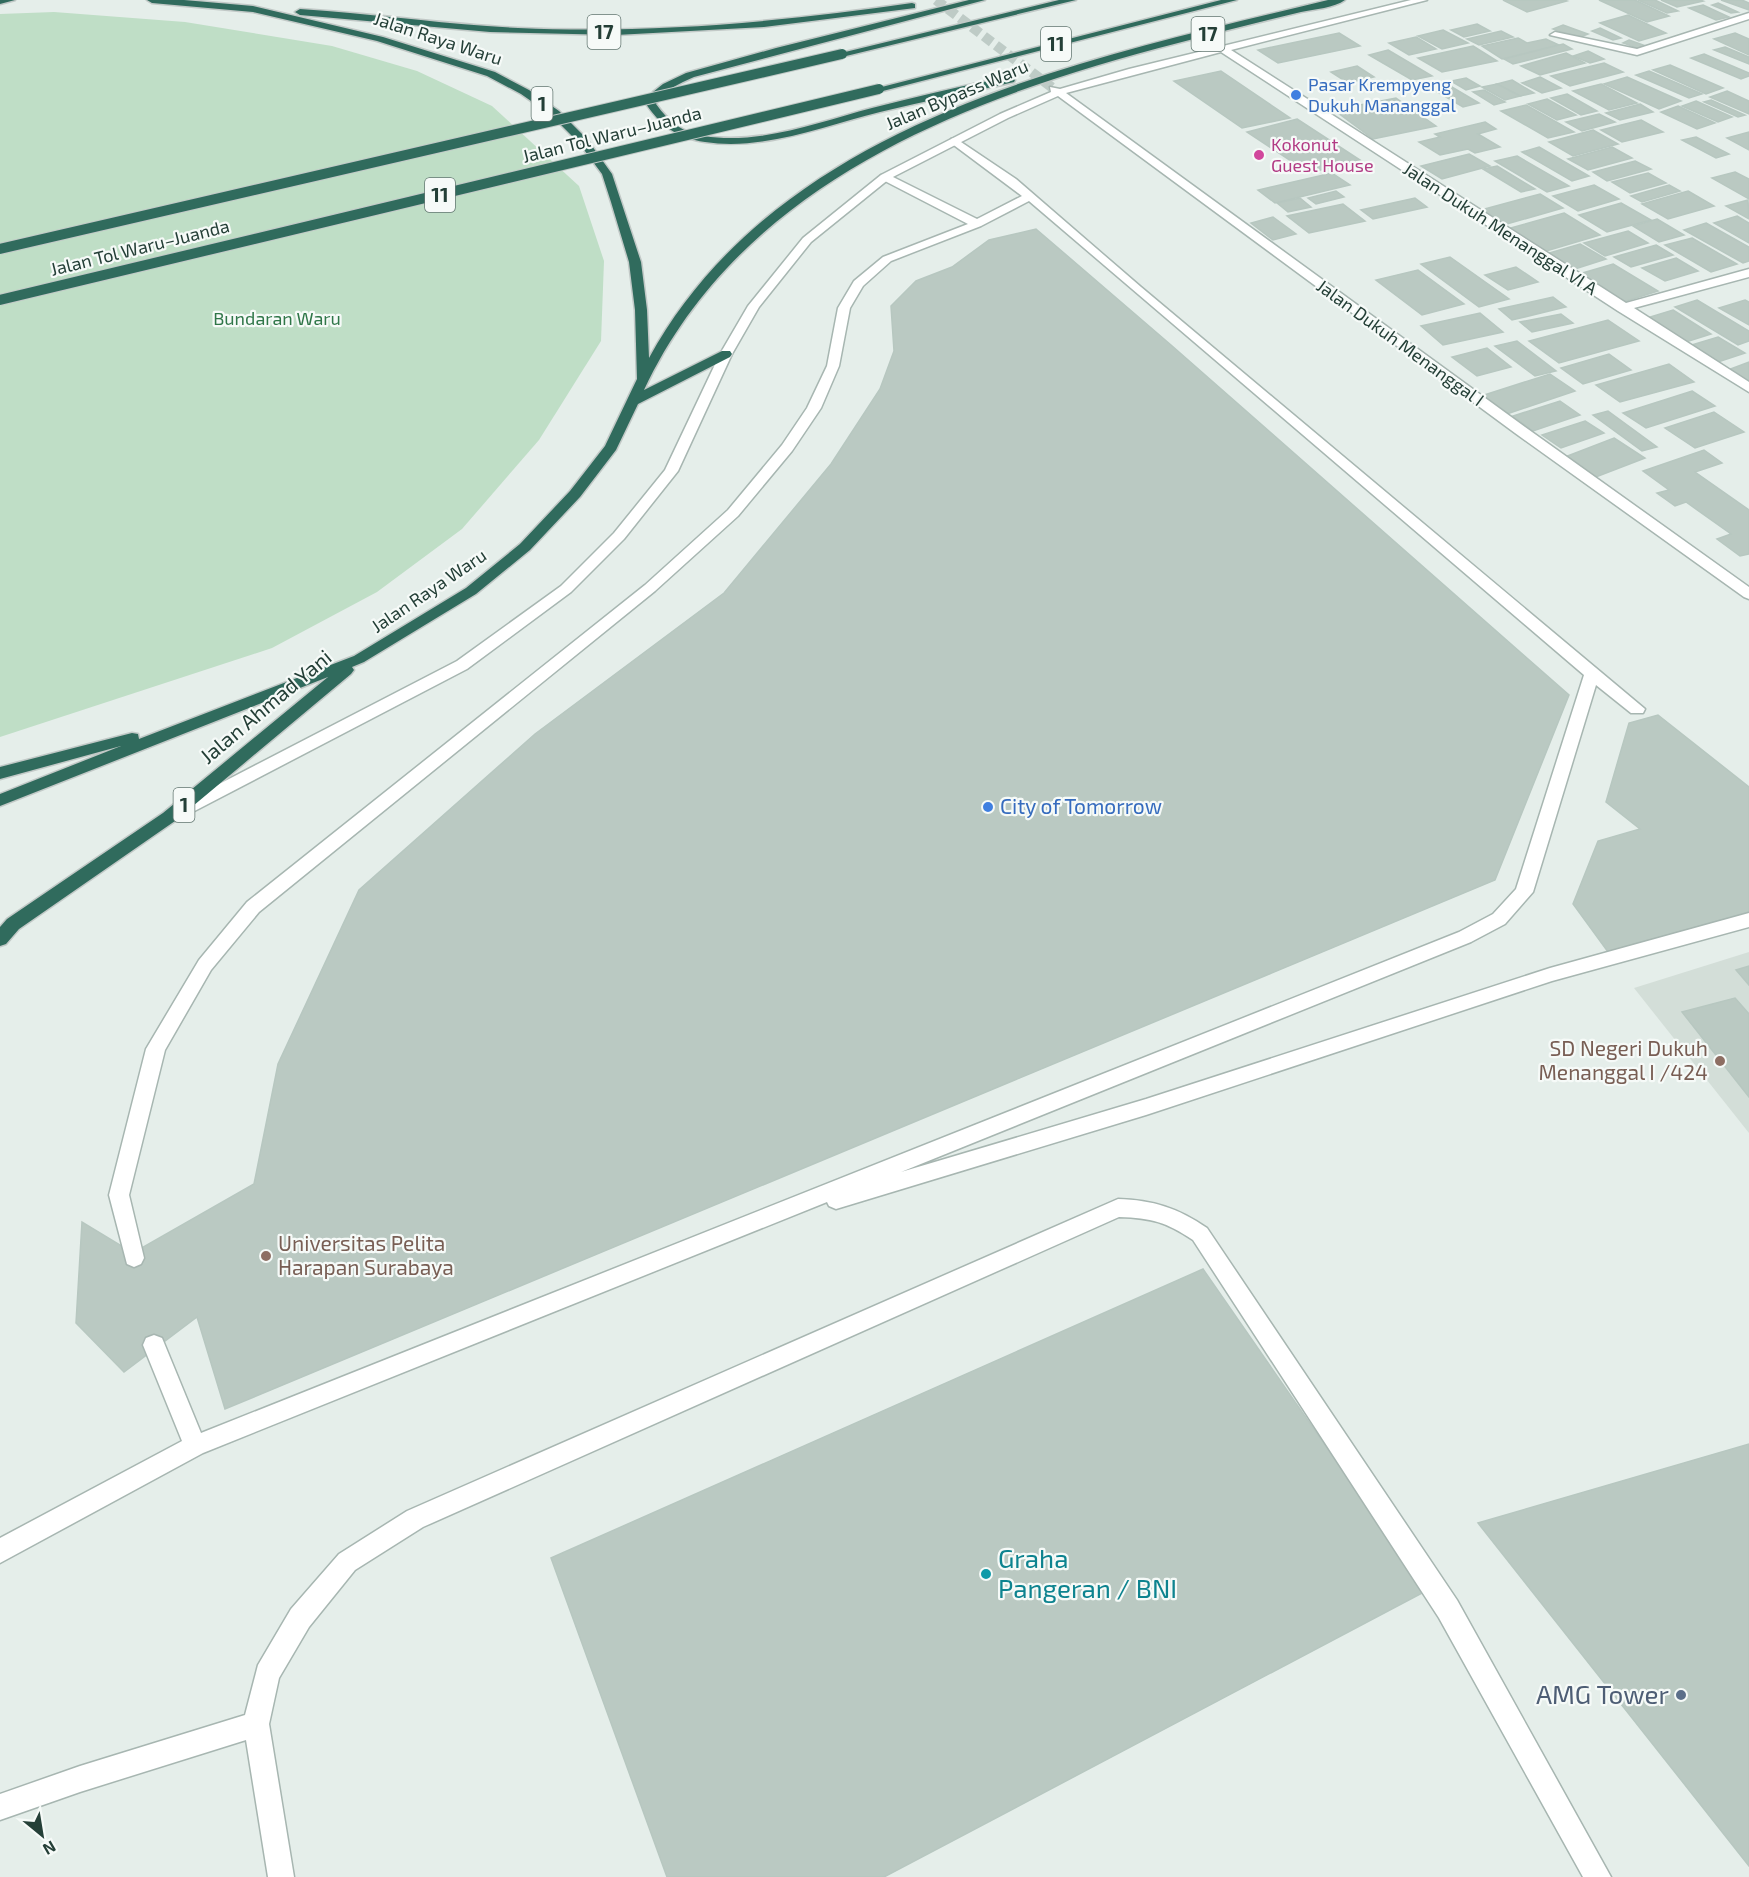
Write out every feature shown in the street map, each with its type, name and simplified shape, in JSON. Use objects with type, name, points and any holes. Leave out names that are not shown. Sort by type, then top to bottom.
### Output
[{"type":"highway","points":[[0,1],[10,0]]},
{"type":"highway","name":"Jalan Raya Waru","points":[[152,0],[253,9],[380,39],[491,74],[525,92],[555,113],[584,141],[606,174],[635,262],[641,310],[643,379],[611,447],[575,494],[525,547],[471,591],[359,659],[232,711]]},
{"type":"highway","name":"17","points":[[253,9],[345,14],[517,31],[602,32],[771,25],[953,0]]},
{"type":"highway","points":[[980,0],[779,50],[690,75],[667,86],[657,94],[651,104],[663,121],[684,134],[713,141],[740,140],[779,134],[962,89],[1077,67]]},
{"type":"highway","name":"Jalan Tol Waru–Juanda","points":[[0,249],[1071,0]]},
{"type":"highway","name":"Jalan Tol Waru–Juanda","points":[[0,300],[879,89],[1232,0]]},
{"type":"highway","name":"Jalan Bypass Waru","points":[[643,379],[681,314],[730,256],[788,206],[852,162],[922,125],[997,93],[1077,67],[1340,0]]},
{"type":"highway","points":[[633,401],[726,354]]},
{"type":"highway","name":"Jalan Ahmad Yani","points":[[0,939],[13,924],[170,817],[359,659]]},
{"type":"highway","name":"1","points":[[0,773],[232,711]]},
{"type":"highway","name":"1","points":[[0,800],[232,711]]},
{"type":"street","points":[[170,817],[462,665],[566,589],[619,536],[671,471],[726,354],[754,306],[807,240],[885,177],[1057,91],[1422,0]]},
{"type":"street","points":[[1555,34],[1637,52],[1749,16]]},
{"type":"street","name":"Jalan Dukuh Menanggal VI A","points":[[1223,49],[1749,388]]},
{"type":"street","name":"Jalan Dukuh Menanggal I","points":[[1057,91],[1520,430],[1749,594]]},
{"type":"street","points":[[955,141],[1030,196],[1049,216],[1137,291],[1592,674],[1637,709]]},
{"type":"street","points":[[885,177],[977,224]]},
{"type":"street","points":[[134,1258],[120,1195],[156,1049],[205,965],[253,907],[650,588],[734,513],[787,448],[814,408],[832,366],[844,308],[858,284],[887,259],[977,224],[1030,196]]},
{"type":"street","points":[[1622,308],[1749,273]]},
{"type":"street","points":[[0,1551],[195,1446],[1371,975],[1465,937],[1499,919],[1524,892],[1592,674]]},
{"type":"street","points":[[723,1234],[1146,1107],[1550,975],[1749,920]]},
{"type":"street","points":[[281,1877],[256,1724],[267,1674],[300,1618],[347,1562],[415,1518],[1118,1208],[1149,1209],[1174,1215],[1200,1234],[1448,1609],[1598,1877]]},
{"type":"street","points":[[154,1345],[195,1446]]},
{"type":"street","points":[[0,1807],[80,1779],[256,1724]]},
{"type":"shaded area","name":"SD Negeri Dukuh Menanggal I /424","points":[[1749,952],[1749,1133],[1634,988]]},
{"type":"green space","name":"Bundaran Waru","points":[[54,12],[185,22],[332,46],[417,71],[492,106],[579,186],[604,261],[601,341],[539,440],[462,529],[377,592],[272,648],[0,737],[0,14]]},
{"type":"building","points":[[1503,0],[1564,0],[1567,1],[1527,12]]},
{"type":"building","points":[[1599,0],[1635,0],[1669,16],[1647,22]]},
{"type":"building","points":[[1638,0],[1655,0],[1678,11],[1667,13]]},
{"type":"building","points":[[1661,0],[1700,0],[1703,1],[1677,7]]},
{"type":"building","points":[[1721,0],[1742,0],[1749,3],[1749,10]]},
{"type":"building","points":[[1718,3],[1738,12],[1731,13],[1712,5]]},
{"type":"building","points":[[1703,5],[1729,17],[1716,20],[1689,8]]},
{"type":"building","points":[[1628,15],[1666,33],[1639,41],[1600,23]]},
{"type":"building","points":[[1477,24],[1490,31],[1464,37],[1451,30]]},
{"type":"building","points":[[1563,25],[1588,34],[1578,38],[1553,29]]},
{"type":"building","points":[[1600,28],[1621,38],[1613,40],[1592,31]]},
{"type":"building","points":[[1443,30],[1468,43],[1442,49],[1418,36]]},
{"type":"building","points":[[1501,31],[1513,37],[1479,45],[1467,39]]},
{"type":"building","points":[[1339,33],[1360,46],[1278,63],[1258,50]]},
{"type":"building","points":[[1735,33],[1749,39],[1749,55],[1714,39]]},
{"type":"building","points":[[1416,37],[1436,49],[1409,55],[1389,43]]},
{"type":"building","points":[[1518,38],[1527,43],[1546,39],[1559,45],[1502,59],[1482,46]]},
{"type":"building","points":[[1629,40],[1649,47],[1643,50],[1623,43]]},
{"type":"building","points":[[1563,44],[1572,49],[1513,64],[1504,59]]},
{"type":"building","points":[[1473,46],[1497,61],[1442,72],[1418,58]]},
{"type":"building","points":[[1725,47],[1749,57],[1749,64],[1714,50]]},
{"type":"building","points":[[1388,50],[1432,76],[1412,80],[1369,55]]},
{"type":"building","points":[[1588,51],[1604,59],[1590,63],[1573,56]]},
{"type":"building","points":[[1566,53],[1585,63],[1540,75],[1521,66]]},
{"type":"building","points":[[1704,54],[1749,73],[1749,76],[1741,79],[1691,58]]},
{"type":"building","points":[[1604,63],[1623,72],[1570,86],[1551,76]]},
{"type":"building","points":[[1670,65],[1723,88],[1706,94],[1653,70]]},
{"type":"building","points":[[1357,66],[1374,77],[1348,83],[1331,72]]},
{"type":"building","points":[[1221,71],[1290,118],[1242,128],[1174,81]]},
{"type":"building","points":[[1649,71],[1702,94],[1689,98],[1636,75]]},
{"type":"building","points":[[1540,77],[1561,88],[1542,93],[1522,83]]},
{"type":"building","points":[[1627,77],[1681,101],[1659,109],[1604,84]]},
{"type":"building","points":[[1466,78],[1480,86],[1466,90],[1451,81]]},
{"type":"building","points":[[1512,80],[1534,93],[1520,96],[1497,84]]},
{"type":"building","points":[[1445,83],[1479,103],[1463,107],[1429,87]]},
{"type":"building","points":[[1497,84],[1520,96],[1505,100],[1482,87]]},
{"type":"building","points":[[1601,84],[1637,103],[1609,110],[1573,91]]},
{"type":"building","points":[[1484,90],[1505,102],[1494,105],[1473,92]]},
{"type":"building","points":[[1727,91],[1749,101],[1749,114],[1710,97]]},
{"type":"building","points":[[1567,94],[1597,111],[1581,115],[1551,98]]},
{"type":"building","points":[[1396,98],[1436,126],[1373,139],[1334,110]]},
{"type":"building","points":[[1547,99],[1576,115],[1557,120],[1528,104]]},
{"type":"building","points":[[1711,100],[1745,115],[1738,117],[1704,102]]},
{"type":"building","points":[[1696,101],[1732,117],[1718,122],[1682,106]]},
{"type":"building","points":[[1640,104],[1653,112],[1620,120],[1606,113]]},
{"type":"building","points":[[1526,105],[1574,132],[1548,138],[1501,111]]},
{"type":"building","points":[[1678,106],[1715,123],[1697,129],[1661,112]]},
{"type":"building","points":[[1599,114],[1615,122],[1582,131],[1566,122]]},
{"type":"building","points":[[1297,119],[1360,160],[1309,173],[1247,132]]},
{"type":"building","points":[[1641,120],[1663,132],[1622,142],[1601,130]]},
{"type":"building","points":[[1485,122],[1496,129],[1478,134],[1500,147],[1475,153],[1468,149],[1440,155],[1419,142],[1440,137],[1435,134]]},
{"type":"building","points":[[1593,130],[1618,144],[1573,156],[1549,142]]},
{"type":"building","points":[[1749,132],[1749,150],[1727,138]]},
{"type":"building","points":[[1696,137],[1729,154],[1716,158],[1682,140]]},
{"type":"building","points":[[1539,147],[1589,176],[1572,181],[1522,152]]},
{"type":"building","points":[[1612,147],[1632,158],[1588,170],[1568,159]]},
{"type":"building","points":[[1469,154],[1490,166],[1442,179],[1421,166]]},
{"type":"building","points":[[1517,156],[1569,186],[1547,192],[1495,161]]},
{"type":"building","points":[[1635,161],[1651,169],[1607,181],[1593,172]]},
{"type":"building","points":[[1497,166],[1535,189],[1521,192],[1483,169]]},
{"type":"building","points":[[1735,172],[1749,179],[1749,199],[1712,178]]},
{"type":"building","points":[[1332,173],[1350,185],[1275,203],[1258,190]]},
{"type":"building","points":[[1648,173],[1666,183],[1630,193],[1612,182]]},
{"type":"building","points":[[1594,185],[1619,199],[1578,211],[1553,196]]},
{"type":"building","points":[[1669,185],[1680,191],[1642,202],[1631,196]]},
{"type":"building","points":[[1336,191],[1344,197],[1316,204],[1308,198]]},
{"type":"building","points":[[1688,191],[1714,206],[1668,219],[1642,204]]},
{"type":"building","points":[[1540,194],[1563,208],[1500,226],[1477,211]]},
{"type":"building","points":[[1300,198],[1311,207],[1288,212],[1277,203]]},
{"type":"building","points":[[1415,198],[1427,207],[1373,219],[1361,210]]},
{"type":"building","points":[[1748,200],[1749,219],[1726,206]]},
{"type":"building","points":[[1621,203],[1651,220],[1607,232],[1579,215]]},
{"type":"building","points":[[1343,204],[1365,221],[1309,233],[1287,216]]},
{"type":"building","points":[[1564,213],[1600,235],[1543,252],[1507,229]]},
{"type":"building","points":[[1737,216],[1749,223],[1749,243],[1714,223]]},
{"type":"building","points":[[1273,217],[1296,234],[1273,240],[1251,223]]},
{"type":"building","points":[[1657,219],[1684,235],[1659,242],[1633,226]]},
{"type":"building","points":[[1706,223],[1749,247],[1749,261],[1743,263],[1684,230]]},
{"type":"building","name":"City of Tomorrow","points":[[1036,229],[1569,695],[1495,880],[225,1409],[197,1317],[124,1372],[76,1323],[82,1222],[133,1253],[254,1184],[278,1064],[359,890],[535,734],[724,593],[831,464],[880,389],[894,351],[891,306],[916,281],[952,267],[989,240]]},
{"type":"building","points":[[1628,231],[1648,243],[1605,256],[1584,243]]},
{"type":"building","points":[[1692,238],[1737,264],[1711,272],[1665,245]]},
{"type":"building","points":[[1580,244],[1606,259],[1572,270],[1546,254]]},
{"type":"building","points":[[1656,245],[1673,255],[1631,267],[1614,257]]},
{"type":"building","points":[[1450,257],[1509,299],[1479,307],[1421,264]]},
{"type":"building","points":[[1676,258],[1698,271],[1665,281],[1642,268]]},
{"type":"building","points":[[1613,264],[1658,291],[1617,304],[1572,276]]},
{"type":"building","points":[[1516,267],[1538,282],[1508,290],[1485,275]]},
{"type":"building","points":[[1418,270],[1464,304],[1422,315],[1376,280]]},
{"type":"building","points":[[1553,297],[1566,307],[1512,320],[1499,309]]},
{"type":"building","points":[[1697,300],[1749,331],[1749,341],[1738,345],[1675,307]]},
{"type":"building","points":[[1745,300],[1749,302],[1749,325],[1719,308]]},
{"type":"building","points":[[1673,310],[1711,334],[1686,342],[1647,318]]},
{"type":"building","points":[[1480,313],[1503,332],[1443,345],[1421,326]]},
{"type":"building","points":[[1561,314],[1573,323],[1532,332],[1520,322]]},
{"type":"building","points":[[1608,320],[1639,341],[1559,363],[1529,341]]},
{"type":"building","points":[[1718,337],[1745,353],[1712,364],[1685,347]]},
{"type":"building","points":[[1517,341],[1556,371],[1535,376],[1495,346]]},
{"type":"building","points":[[1487,348],[1511,367],[1477,376],[1452,357]]},
{"type":"building","points":[[1609,354],[1631,370],[1583,384],[1561,368]]},
{"type":"building","points":[[1749,362],[1749,383],[1728,370]]},
{"type":"building","points":[[1669,364],[1694,382],[1620,402],[1596,385]]},
{"type":"building","points":[[1550,374],[1575,391],[1507,414],[1481,396]]},
{"type":"building","points":[[1692,391],[1715,406],[1646,428],[1623,413]]},
{"type":"building","points":[[1560,401],[1580,415],[1533,431],[1513,416]]},
{"type":"building","points":[[1608,411],[1657,447],[1642,451],[1593,415]]},
{"type":"building","points":[[1714,412],[1744,432],[1695,448],[1665,428]]},
{"type":"building","points":[[1585,421],[1604,433],[1561,448],[1542,435]]},
{"type":"building","points":[[1614,438],[1645,458],[1596,477],[1565,457]]},
{"type":"building","points":[[1704,450],[1722,463],[1695,472],[1749,510],[1749,554],[1740,556],[1717,539],[1731,534],[1686,502],[1675,506],[1657,493],[1669,490],[1643,471]]},
{"type":"building","points":[[1658,715],[1749,787],[1749,912],[1608,952],[1573,904],[1598,841],[1640,829],[1606,802],[1629,723]]},
{"type":"building","points":[[1749,966],[1749,985],[1736,970]]},
{"type":"building","points":[[1735,998],[1749,1014],[1749,1097],[1682,1012]]},
{"type":"building","name":"Graha Pangeran / BNI","points":[[1203,1269],[1426,1591],[884,1877],[667,1877],[551,1558]]},
{"type":"building","name":"AMG Tower","points":[[1749,1444],[1749,1866],[1478,1523]]},
{"type":"tunnel","points":[[936,0],[1054,89]]},
{"type":"place","name":"Pasar Krempyeng Dukuh Mananggal","points":[[1296,95]]},
{"type":"place","name":"Kokonut Guest House","points":[[1259,155]]},
{"type":"place","name":"City of Tomorrow","points":[[988,807]]},
{"type":"place","name":"SD Negeri Dukuh Menanggal I /424","points":[[1720,1061]]},
{"type":"place","name":"Universitas Pelita Harapan Surabaya","points":[[266,1256]]},
{"type":"place","name":"Graha Pangeran / BNI","points":[[986,1574]]},
{"type":"place","name":"AMG Tower","points":[[1681,1695]]}]
